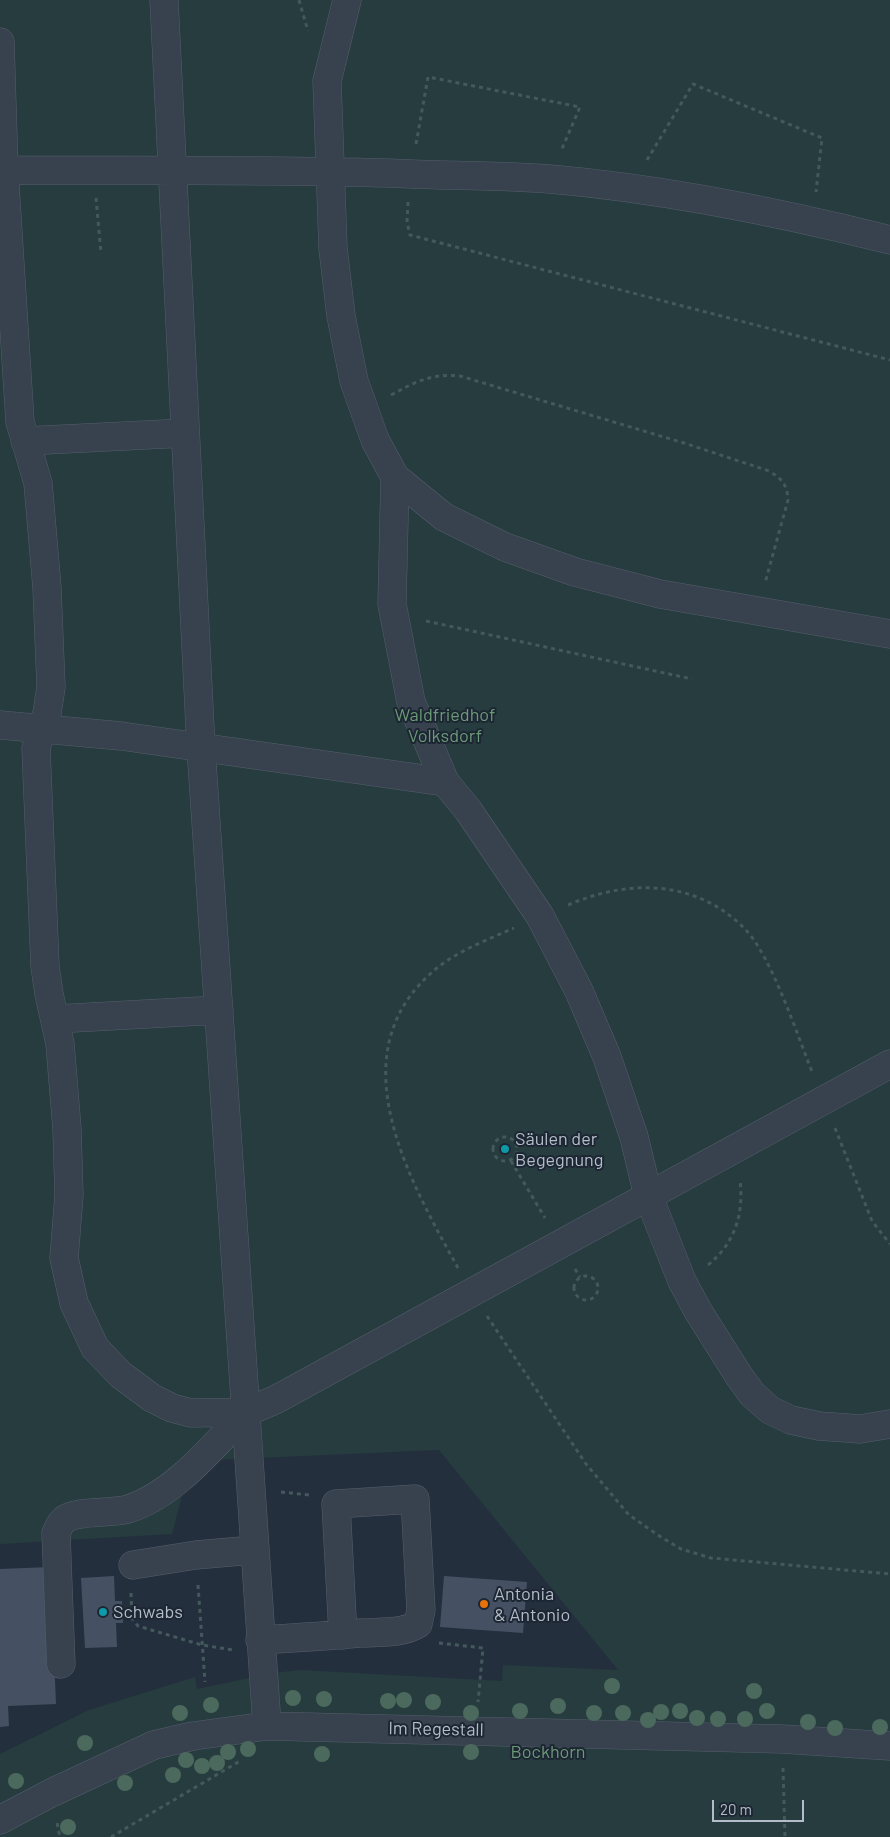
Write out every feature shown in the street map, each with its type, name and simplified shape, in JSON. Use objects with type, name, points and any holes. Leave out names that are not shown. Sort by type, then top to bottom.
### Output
[{"type":"street","points":[[164,0],[201,748],[266,1726]]},
{"type":"street","points":[[347,0],[327,81],[333,248],[341,316],[354,382],[374,440],[395,477],[444,516],[505,547],[575,572],[660,594],[890,634]]},
{"type":"street","points":[[0,42],[4,170],[16,383],[20,422],[25,441],[34,462],[38,483],[47,588],[51,687],[47,713],[36,748],[45,966],[60,1044],[67,1128],[69,1195],[64,1258],[74,1303],[95,1348],[121,1375],[152,1398],[172,1408],[191,1413],[246,1412]]},
{"type":"street","points":[[4,170],[330,170],[550,179],[630,188],[813,220],[890,240]]},
{"type":"street","points":[[25,441],[185,433]]},
{"type":"street","points":[[395,477],[392,555],[394,614],[411,702],[445,782],[468,810],[540,916],[579,991],[607,1057],[634,1137],[648,1195],[682,1281],[698,1311],[739,1376],[752,1394],[770,1410],[791,1420],[819,1426],[860,1429],[890,1424]]},
{"type":"street","points":[[0,725],[121,736],[445,782]]},
{"type":"street","points":[[55,1018],[219,1010]]},
{"type":"street","points":[[61,1664],[56,1533],[64,1520],[72,1516],[129,1509],[160,1493],[178,1480],[246,1412],[300,1386],[470,1291],[890,1064]]},
{"type":"street","points":[[261,1645],[343,1635],[398,1631],[411,1629],[418,1624],[421,1610],[415,1499],[336,1504],[343,1635]]},
{"type":"street","points":[[133,1565],[196,1555],[253,1550]]},
{"type":"street","name":"Im Regestall","points":[[0,1820],[50,1793],[154,1745],[193,1736],[266,1726],[782,1738],[890,1746]]},
{"type":"path","points":[[550,179],[580,106],[428,78],[411,174],[406,222],[410,235],[890,360]]},
{"type":"path","points":[[630,188],[693,84],[822,138],[813,220]]},
{"type":"path","points":[[94,170],[102,253]]},
{"type":"path","points":[[364,410],[420,379],[434,375],[460,376],[684,443],[769,471],[780,477],[788,488],[788,500],[757,612]]},
{"type":"path","points":[[394,614],[692,679]]},
{"type":"path","points":[[890,1244],[872,1220],[765,959],[745,929],[712,904],[668,888],[619,888],[576,901],[465,950],[428,976],[400,1010],[388,1045],[384,1082],[390,1116],[402,1155],[426,1210],[470,1291],[586,1464],[629,1515],[681,1549],[711,1558],[890,1574]]},
{"type":"path","points":[[500,1137],[509,1137],[517,1143],[518,1153],[511,1161],[501,1161],[494,1155],[493,1144],[500,1137]]},
{"type":"path","points":[[682,1281],[701,1271],[725,1248],[738,1222],[742,1194],[737,1162],[731,1150]]},
{"type":"path","points":[[590,1276],[598,1282],[599,1292],[592,1300],[582,1301],[574,1294],[574,1284],[580,1277],[590,1276]]},
{"type":"path","points":[[250,1495],[295,1492],[336,1504]]},
{"type":"path","points":[[196,1555],[205,1682]]},
{"type":"path","points":[[133,1565],[130,1575],[132,1618],[138,1626],[202,1645],[228,1650],[261,1645]]},
{"type":"path","points":[[418,1624],[437,1642],[483,1648],[481,1675]]},
{"type":"path","points":[[111,1837],[260,1749],[266,1726]]},
{"type":"path","points":[[782,1738],[784,1837]]},
{"type":"green space","name":"Waldfriedhof Volksdorf","points":[[0,0],[890,0],[890,1837],[0,1837],[0,1754],[89,1710],[195,1677],[197,1689],[273,1673],[301,1670],[502,1681],[503,1665],[618,1670],[439,1450],[191,1461],[172,1534],[0,1544]]},
{"type":"building","points":[[50,1567],[56,1704],[8,1706],[9,1726],[0,1727],[0,1569]]},
{"type":"building","name":"Schwabs","points":[[114,1576],[115,1601],[122,1601],[123,1623],[116,1623],[117,1647],[85,1648],[81,1578]]},
{"type":"building","name":"Antonia & Antonio","points":[[444,1576],[527,1582],[523,1633],[440,1627]]},
{"type":"place","name":"Säulen der Begegnung","points":[[505,1149]]},
{"type":"place","name":"Antonia & Antonio","points":[[484,1604]]},
{"type":"place","name":"Schwabs","points":[[103,1612]]},
{"type":"park label","name":"Bockhorn","points":[[548,1752]]}]
